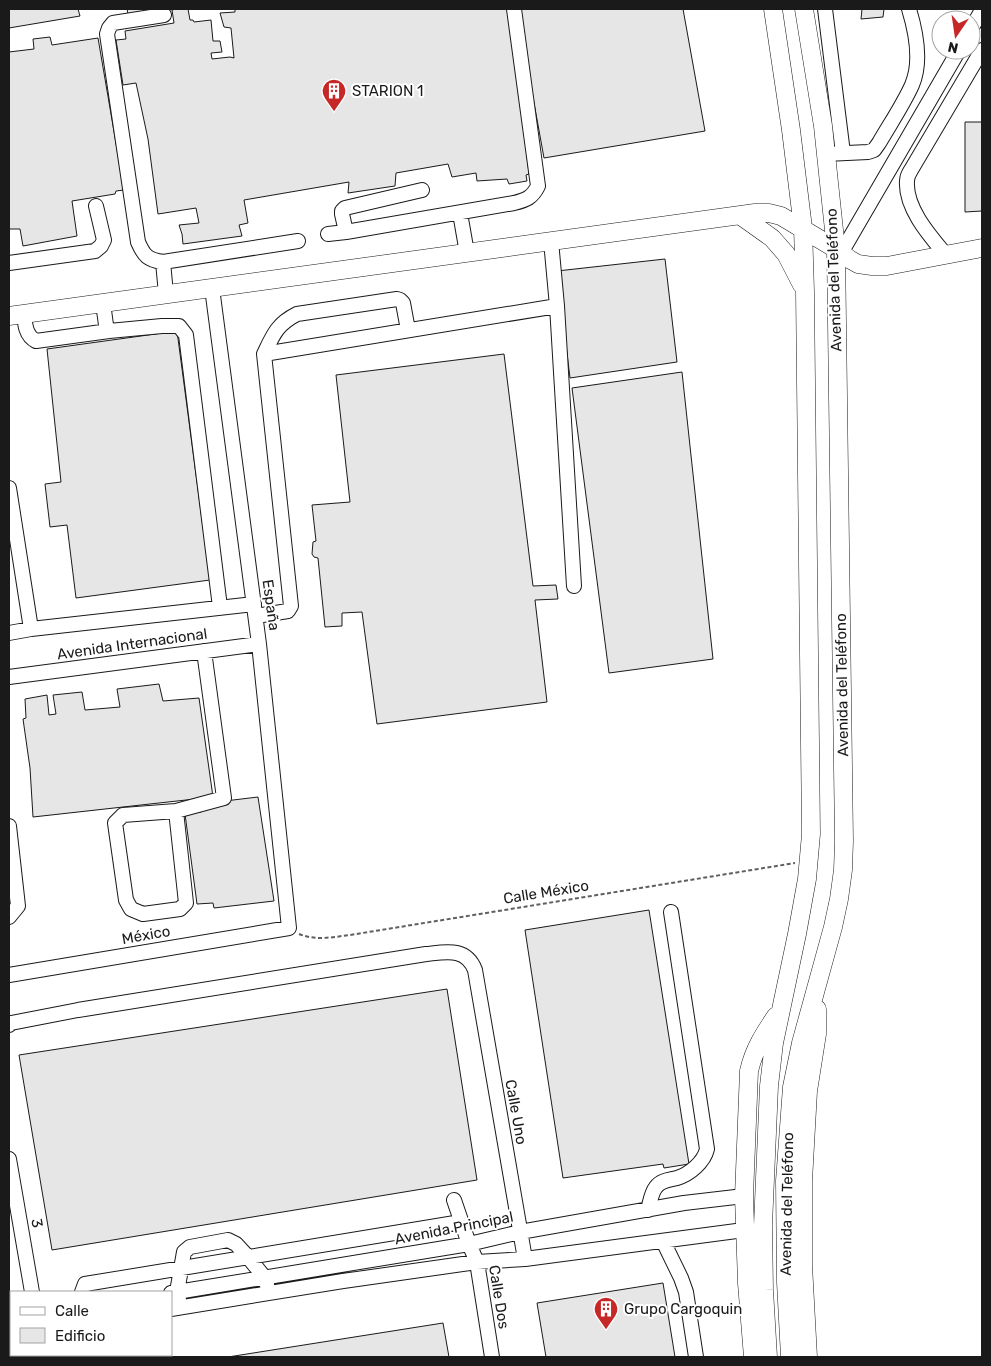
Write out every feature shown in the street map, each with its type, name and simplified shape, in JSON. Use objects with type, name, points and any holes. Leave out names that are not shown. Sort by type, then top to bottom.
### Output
[{"type":"main road","name":"Avenida del Teléfono","points":[[768,1357],[763,1225],[769,1086],[780,1009],[807,879],[811,815],[803,228],[773,9]]},
{"type":"main road","name":"Avenida del Teléfono","points":[[790,1357],[786,1282],[785,1181],[792,1087],[801,1043],[839,899],[844,841],[839,251],[835,153],[824,126],[804,9]]},
{"type":"main road","points":[[16,315],[755,213],[769,213],[781,216],[858,264],[887,266],[982,248]]},
{"type":"main road","points":[[741,216],[772,238],[786,254],[805,291]]},
{"type":"main road","points":[[808,1357],[804,1281],[803,1181],[808,1091],[817,1034],[816,988]]},
{"type":"main road","points":[[753,1357],[744,1230],[749,1071],[757,1045],[780,1009]]},
{"type":"street","points":[[328,234],[460,213],[526,200],[533,194],[538,186],[514,9]]},
{"type":"street","points":[[825,9],[835,153],[868,152],[874,150],[912,84],[917,53],[915,29],[909,9]]},
{"type":"street","points":[[164,16],[113,23],[107,34],[138,242],[143,254],[156,261],[163,262],[298,240]]},
{"type":"street","points":[[946,255],[921,223],[913,208],[908,195],[907,181],[911,170],[982,50]]},
{"type":"street","points":[[839,251],[953,60]]},
{"type":"street","points":[[346,232],[342,214],[345,208],[422,190]]},
{"type":"street","points":[[9,264],[95,251],[102,246],[104,240],[96,206]]},
{"type":"street","points":[[460,213],[467,253]]},
{"type":"street","points":[[551,241],[557,306],[574,586]]},
{"type":"street","points":[[163,262],[166,294]]},
{"type":"street","name":"España","points":[[212,288],[255,610],[288,928]]},
{"type":"street","points":[[264,354],[273,334],[279,326],[288,318],[297,314],[397,299],[403,303],[408,330]]},
{"type":"street","points":[[103,303],[106,325],[109,331]]},
{"type":"street","points":[[264,354],[557,306]]},
{"type":"street","points":[[16,315],[31,339],[36,341],[162,326],[179,326],[186,335],[220,607]]},
{"type":"street","name":"Avenida Internacional","points":[[10,631],[220,607],[288,611],[291,606],[264,354]]},
{"type":"street","points":[[9,488],[31,629]]},
{"type":"street","name":"Avenida Internacional","points":[[9,677],[259,644]]},
{"type":"street","points":[[176,811],[186,903],[180,909],[143,914],[131,909],[126,900],[115,822],[123,816],[176,811],[224,798],[204,651]]},
{"type":"street","points":[[9,826],[18,906],[9,918]]},
{"type":"street","points":[[648,1210],[656,1187],[662,1182],[679,1178],[687,1173],[702,1160],[706,1149],[671,912]]},
{"type":"street","name":"México","points":[[9,975],[288,928]]},
{"type":"street","name":"Calle Uno","points":[[9,1025],[11,1023],[78,1010],[426,954],[443,952],[466,956],[472,961],[475,970],[525,1259]]},
{"type":"street","name":"3","points":[[9,1159],[32,1291]]},
{"type":"street","name":"Avenida Principal","points":[[174,1292],[468,1244],[520,1232],[684,1203],[744,1196]]},
{"type":"street","name":"Calle Dos","points":[[454,1200],[468,1244],[477,1262],[492,1357]]},
{"type":"street","points":[[82,1291],[85,1284],[461,1222]]},
{"type":"street","points":[[270,1293],[265,1278],[236,1244],[228,1240],[190,1247],[184,1252],[174,1292],[176,1308],[477,1262],[525,1259],[744,1230]]},
{"type":"street","points":[[663,1241],[684,1285],[696,1357]]},
{"type":"street","points":[[338,1242],[371,1260],[378,1276]]},
{"type":"path","name":"Calle México","points":[[288,928],[312,938],[322,939],[809,860]]},
{"type":"building","points":[[9,9],[78,9],[80,16],[9,28]]},
{"type":"building","points":[[127,9],[160,9],[128,14]]},
{"type":"building","name":"STARION 1","points":[[188,9],[190,20],[194,22],[211,20],[213,41],[220,41],[222,52],[211,53],[212,59],[234,58],[231,28],[224,27],[220,13],[235,12],[235,9],[511,9],[529,174],[526,175],[527,181],[509,184],[507,179],[477,181],[476,173],[452,177],[448,164],[396,173],[395,186],[348,193],[349,182],[244,200],[248,223],[239,225],[242,236],[183,244],[179,225],[199,223],[196,208],[158,214],[148,139],[136,83],[123,85],[116,40],[126,39],[125,31],[174,23],[172,10]]},
{"type":"building","points":[[517,9],[683,9],[705,131],[544,158]]},
{"type":"building","points":[[862,9],[884,9],[883,17],[861,19]]},
{"type":"building","points":[[50,37],[52,45],[98,38],[124,190],[116,191],[115,194],[72,201],[77,236],[23,246],[20,229],[9,229],[9,52],[34,49],[33,39]]},
{"type":"building","points":[[965,122],[982,122],[982,211],[965,212]]},
{"type":"building","points":[[665,259],[677,362],[570,378],[557,271]]},
{"type":"building","points":[[177,331],[210,580],[76,598],[67,525],[50,527],[45,484],[61,482],[47,349]]},
{"type":"building","points":[[504,354],[533,586],[556,585],[558,599],[535,600],[547,702],[377,724],[362,612],[342,613],[342,626],[325,627],[318,558],[312,554],[313,542],[316,541],[312,505],[350,502],[336,375]]},
{"type":"building","points":[[682,372],[713,659],[609,673],[572,388]]},
{"type":"building","points":[[159,684],[163,701],[199,698],[213,797],[33,817],[30,768],[23,719],[26,718],[25,699],[47,695],[49,715],[56,714],[53,695],[82,692],[85,710],[120,707],[117,689]]},
{"type":"building","points":[[258,797],[274,901],[214,908],[213,903],[197,904],[185,814],[201,812],[200,804]]},
{"type":"building","points":[[649,910],[689,1164],[664,1168],[663,1164],[563,1178],[525,930]]},
{"type":"building","points":[[447,989],[477,1180],[52,1250],[19,1055]]},
{"type":"building","name":"Grupo Cargoquin","points":[[663,1283],[675,1357],[546,1357],[537,1303]]},
{"type":"building","points":[[443,1323],[449,1357],[228,1357]]},
{"type":"place","name":"STARION 1","points":[[334,112]]},
{"type":"place","name":"Grupo Cargoquin","points":[[606,1330]]}]
